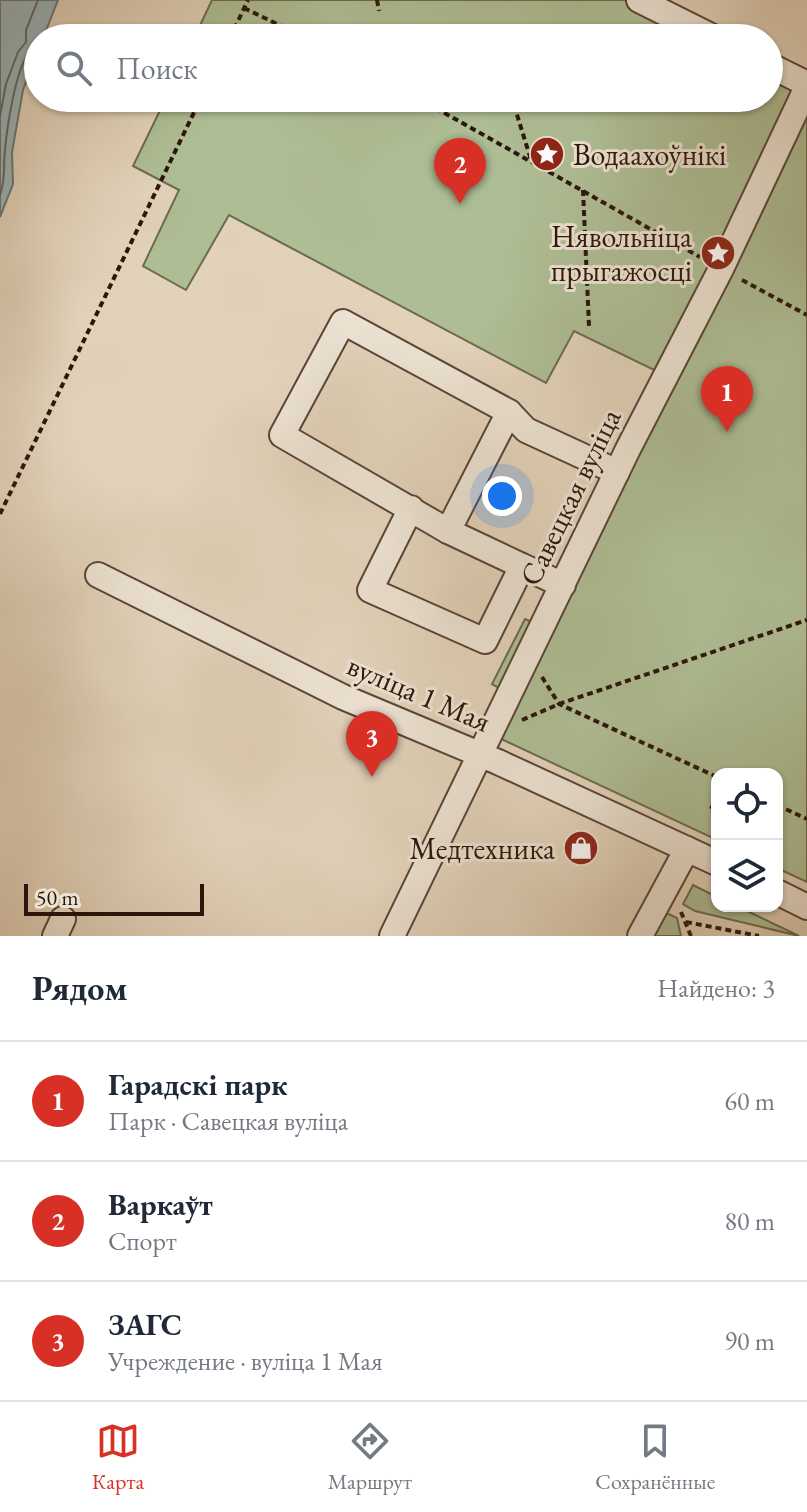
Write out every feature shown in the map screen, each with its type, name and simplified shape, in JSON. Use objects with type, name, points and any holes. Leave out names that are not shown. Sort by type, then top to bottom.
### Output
[{"type":"street","points":[[639,0],[687,24]]},
{"type":"street","points":[[783,72],[807,85]]},
{"type":"street","name":"Савецкая вуліца","points":[[392,936],[617,472],[721,269],[807,85]]},
{"type":"street","points":[[563,585],[448,531],[282,435],[343,322],[509,412],[526,430],[617,472]]},
{"type":"street","points":[[448,531],[509,412]]},
{"type":"street","points":[[411,508],[370,590],[485,641],[522,566]]},
{"type":"street","name":"вуліца 1 Мая","points":[[98,575],[343,697],[711,860]]},
{"type":"street","points":[[640,936],[687,849]]},
{"type":"street","points":[[783,895],[807,907]]},
{"type":"path","points":[[237,24],[248,0]]},
{"type":"path","points":[[377,0],[379,11]]},
{"type":"path","points":[[244,8],[277,24]]},
{"type":"path","points":[[0,514],[194,112]]},
{"type":"path","points":[[444,112],[807,315]]},
{"type":"path","points":[[516,112],[531,160]]},
{"type":"path","points":[[583,190],[589,326]]},
{"type":"path","points":[[521,720],[559,704],[807,620]]},
{"type":"path","points":[[537,668],[559,704],[711,774]]},
{"type":"path","points":[[783,808],[807,819]]},
{"type":"path","points":[[691,936],[686,922],[759,936]]},
{"type":"green space","points":[[212,0],[664,0],[713,24],[201,24]]},
{"type":"green space","points":[[783,59],[807,71],[807,882],[783,871],[783,768],[711,768],[711,837],[497,737],[673,379],[574,331],[546,383],[229,215],[186,290],[143,266],[179,190],[133,166],[159,112],[783,112]]},
{"type":"green space","points":[[525,619],[534,623],[501,689],[492,684]]},
{"type":"green space","points":[[693,885],[711,894],[711,912],[749,912],[799,936],[695,911],[683,904]]},
{"type":"green space","points":[[662,911],[677,918],[681,936],[649,936]]},
{"type":"water","points":[[0,0],[58,0],[49,24],[24,24],[24,87],[12,152],[13,184],[0,217]]},
{"type":"place","name":"Водаахоўнікі","points":[[547,154]]},
{"type":"place","name":"Варкаўт","points":[[460,204]]},
{"type":"place","name":"Нявольніца прыгажосці","points":[[718,253]]},
{"type":"place","name":"Гарадскі парк","points":[[727,432]]},
{"type":"place","name":"ЗАГС","points":[[372,777]]},
{"type":"place","name":"Медтехника","points":[[581,848]]}]
